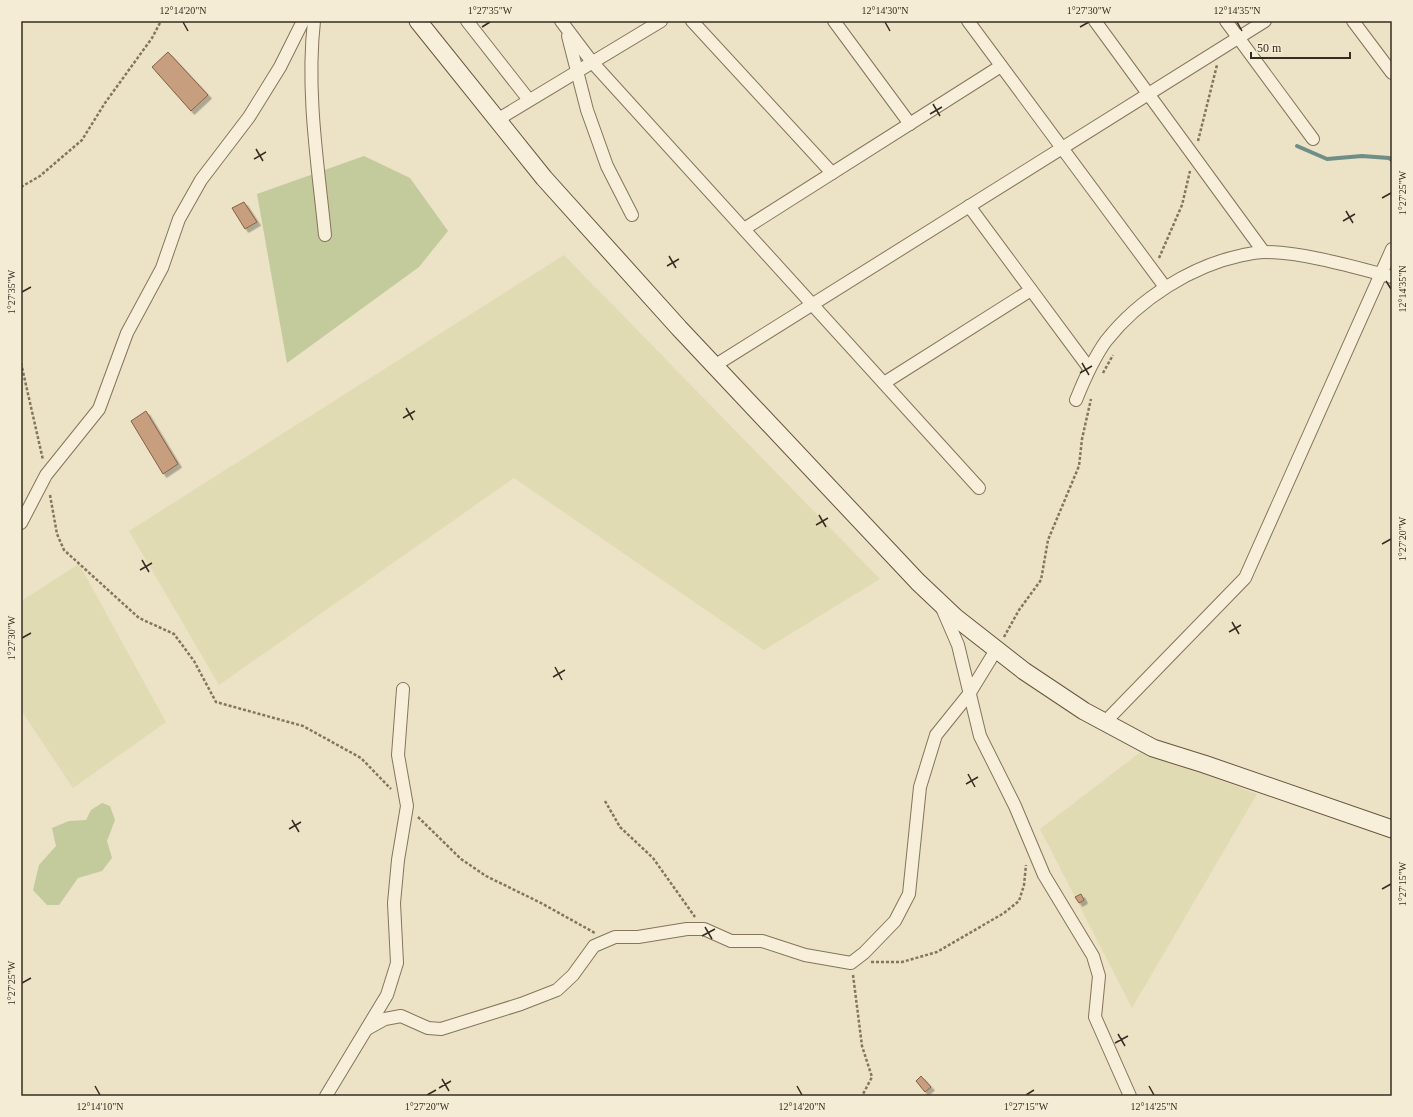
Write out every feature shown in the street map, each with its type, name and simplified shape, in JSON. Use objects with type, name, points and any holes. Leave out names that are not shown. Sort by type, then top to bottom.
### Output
[{"type":"street","points":[[21,523],[46,475],[99,409],[127,333],[162,268],[180,220],[201,180],[249,117],[280,67],[303,21]]},
{"type":"street","points":[[314,21],[312,37],[313,117],[325,235]]},
{"type":"street","points":[[418,21],[544,178],[714,366],[939,604],[1024,671],[1105,722],[1166,753],[1204,764],[1392,829]]},
{"type":"street","points":[[467,21],[529,100]]},
{"type":"street","points":[[561,21],[592,62],[979,488]]},
{"type":"street","points":[[561,21],[570,38],[587,110],[607,166],[632,214]]},
{"type":"street","points":[[497,120],[661,21]]},
{"type":"street","points":[[692,21],[832,173]]},
{"type":"street","points":[[834,21],[910,124]]},
{"type":"street","points":[[968,21],[1165,287]]},
{"type":"street","points":[[1095,21],[1263,251]]},
{"type":"street","points":[[1226,21],[1313,139]]},
{"type":"street","points":[[714,366],[1265,21]]},
{"type":"street","points":[[1353,21],[1392,73]]},
{"type":"street","points":[[744,229],[1001,66]]},
{"type":"street","points":[[969,206],[1089,368]]},
{"type":"street","points":[[1105,722],[1245,578],[1386,276],[1392,249]]},
{"type":"street","points":[[1076,400],[1089,368],[1107,341],[1142,305],[1165,287],[1187,274],[1223,259],[1263,251],[1304,256],[1386,276]]},
{"type":"street","points":[[884,383],[1031,290]]},
{"type":"street","points":[[939,604],[958,645],[980,736],[1015,806],[1044,875],[1093,956],[1099,976],[1095,1017],[1130,1096]]},
{"type":"street","points":[[367,1029],[385,1019],[401,1016],[428,1028],[441,1029],[521,1004],[557,990],[573,974],[594,946],[615,937],[638,937],[687,929],[704,929],[731,941],[762,941],[805,954],[851,963],[864,953],[895,920],[909,894],[920,787],[936,735],[970,694],[996,650]]},
{"type":"street","points":[[326,1096],[387,995],[397,963],[394,903],[398,860],[407,806],[398,755],[403,689]]},
{"type":"path","points":[[21,187],[40,176],[82,140],[105,102],[152,38],[161,21]]},
{"type":"path","points":[[21,363],[46,475],[57,534],[64,550],[139,618],[174,634],[194,661],[216,702],[303,726],[361,758],[460,859],[486,876],[541,903],[597,934],[615,937]]},
{"type":"path","points":[[605,801],[620,827],[653,858],[704,929]]},
{"type":"path","points":[[862,1096],[872,1078],[862,1046],[851,963],[902,962],[937,952],[1004,913],[1019,901],[1024,885],[1026,862]]},
{"type":"shaded area","points":[[564,255],[880,579],[764,650],[514,478],[219,685],[129,531]]},
{"type":"shaded area","points":[[79,564],[166,722],[73,788],[21,710],[21,601]]},
{"type":"shaded area","points":[[1142,751],[1257,794],[1132,1008],[1040,829]]},
{"type":"green space","points":[[364,156],[410,178],[448,231],[419,267],[287,363],[257,194]]},
{"type":"green space","points":[[102,803],[110,806],[115,820],[107,841],[112,858],[102,871],[78,878],[59,905],[47,905],[33,890],[39,865],[56,846],[52,828],[69,821],[86,820],[91,810]]},
{"type":"building","points":[[168,52],[208,95],[191,111],[152,67]]},
{"type":"building","points":[[244,202],[257,222],[245,229],[232,208]]},
{"type":"building","points":[[146,411],[178,464],[163,474],[131,421]]},
{"type":"building","points":[[1081,894],[1084,900],[1079,903],[1075,897]]},
{"type":"building","points":[[921,1076],[931,1087],[925,1092],[916,1081]]},
{"type":"waterway","points":[[1297,146],[1327,159],[1362,156],[1389,158],[1392,160]]}]
